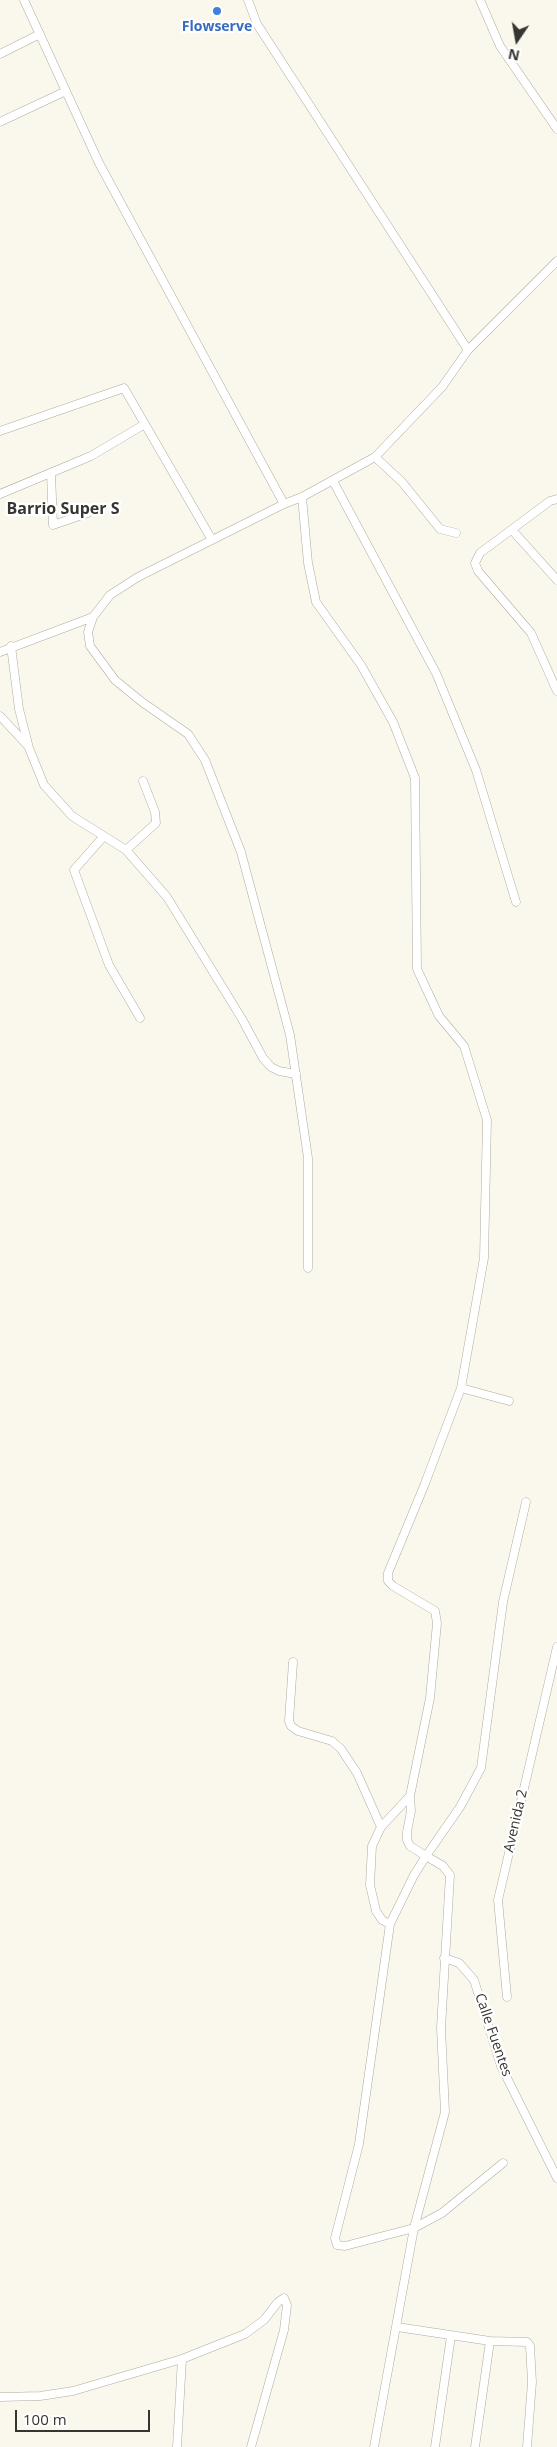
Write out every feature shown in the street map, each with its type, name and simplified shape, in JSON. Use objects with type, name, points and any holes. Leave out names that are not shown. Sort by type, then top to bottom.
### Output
[{"type":"street","points":[[24,0],[99,163],[284,504]]},
{"type":"street","points":[[248,0],[257,24],[468,350]]},
{"type":"street","points":[[480,0],[500,46],[557,129]]},
{"type":"street","points":[[0,54],[40,34]]},
{"type":"street","points":[[0,122],[66,91]]},
{"type":"street","points":[[308,1268],[308,1158],[290,1035],[241,852],[205,760],[188,734],[142,702],[115,680],[90,646],[88,632],[93,618],[110,595],[138,577],[284,504],[302,497],[376,457],[442,387],[468,350],[557,261]]},
{"type":"street","points":[[0,430],[124,388],[212,540]]},
{"type":"street","points":[[0,494],[91,456],[145,424]]},
{"type":"street","points":[[376,457],[402,482],[440,530],[456,533]]},
{"type":"street","points":[[51,473],[53,524],[88,513]]},
{"type":"street","points":[[333,481],[436,673],[476,770],[516,902]]},
{"type":"street","points":[[302,497],[308,563],[316,602],[361,665],[393,722],[415,778],[417,969],[439,1016],[464,1046],[487,1120],[484,1258],[461,1388],[424,1486],[388,1573],[388,1581],[393,1586],[435,1611],[436,1623],[430,1698],[410,1796],[411,1811],[407,1840],[410,1846],[443,1866],[450,1875],[441,2028],[445,2112],[414,2228],[374,2447]]},
{"type":"street","points":[[557,498],[550,501],[480,553],[475,563],[478,571],[532,633],[557,691]]},
{"type":"street","points":[[512,530],[557,580]]},
{"type":"street","points":[[0,652],[11,646],[93,618]]},
{"type":"street","points":[[11,646],[19,709],[29,748],[44,785],[72,816],[126,850],[167,897],[242,1019],[263,1058],[271,1067],[296,1074]]},
{"type":"street","points":[[0,716],[29,748]]},
{"type":"street","points":[[126,850],[156,823],[155,812],[144,781]]},
{"type":"street","points":[[104,836],[74,870],[109,965],[140,1018]]},
{"type":"street","points":[[461,1388],[509,1401]]},
{"type":"street","points":[[503,2163],[442,2213],[414,2228],[345,2246],[337,2245],[335,2238],[359,2144],[390,1924],[414,1875],[460,1807],[482,1768],[503,1602],[526,1502]]},
{"type":"street","name":"Avenida 2","points":[[506,1997],[498,1900],[557,1647]]},
{"type":"street","points":[[293,1662],[289,1721],[291,1726],[298,1731],[332,1741],[341,1749],[357,1773],[381,1827]]},
{"type":"street","points":[[390,1924],[382,1920],[376,1911],[370,1885],[372,1846],[381,1827],[410,1796]]},
{"type":"street","name":"Calle Fuentes","points":[[444,1958],[459,1963],[474,1980],[501,2066],[557,2178]]},
{"type":"street","points":[[0,2397],[40,2396],[73,2391],[182,2359],[245,2334],[264,2320],[278,2302],[284,2298],[287,2305],[284,2330],[251,2447]]},
{"type":"street","points":[[397,2327],[490,2341],[527,2342],[530,2346],[532,2382],[527,2447]]},
{"type":"street","points":[[435,2447],[451,2336]]},
{"type":"street","points":[[475,2447],[490,2341]]},
{"type":"street","points":[[177,2447],[182,2359]]},
{"type":"place","name":"Flowserve","points":[[217,11]]},
{"type":"district","name":"Barrio Super S","points":[[63,509]]}]
